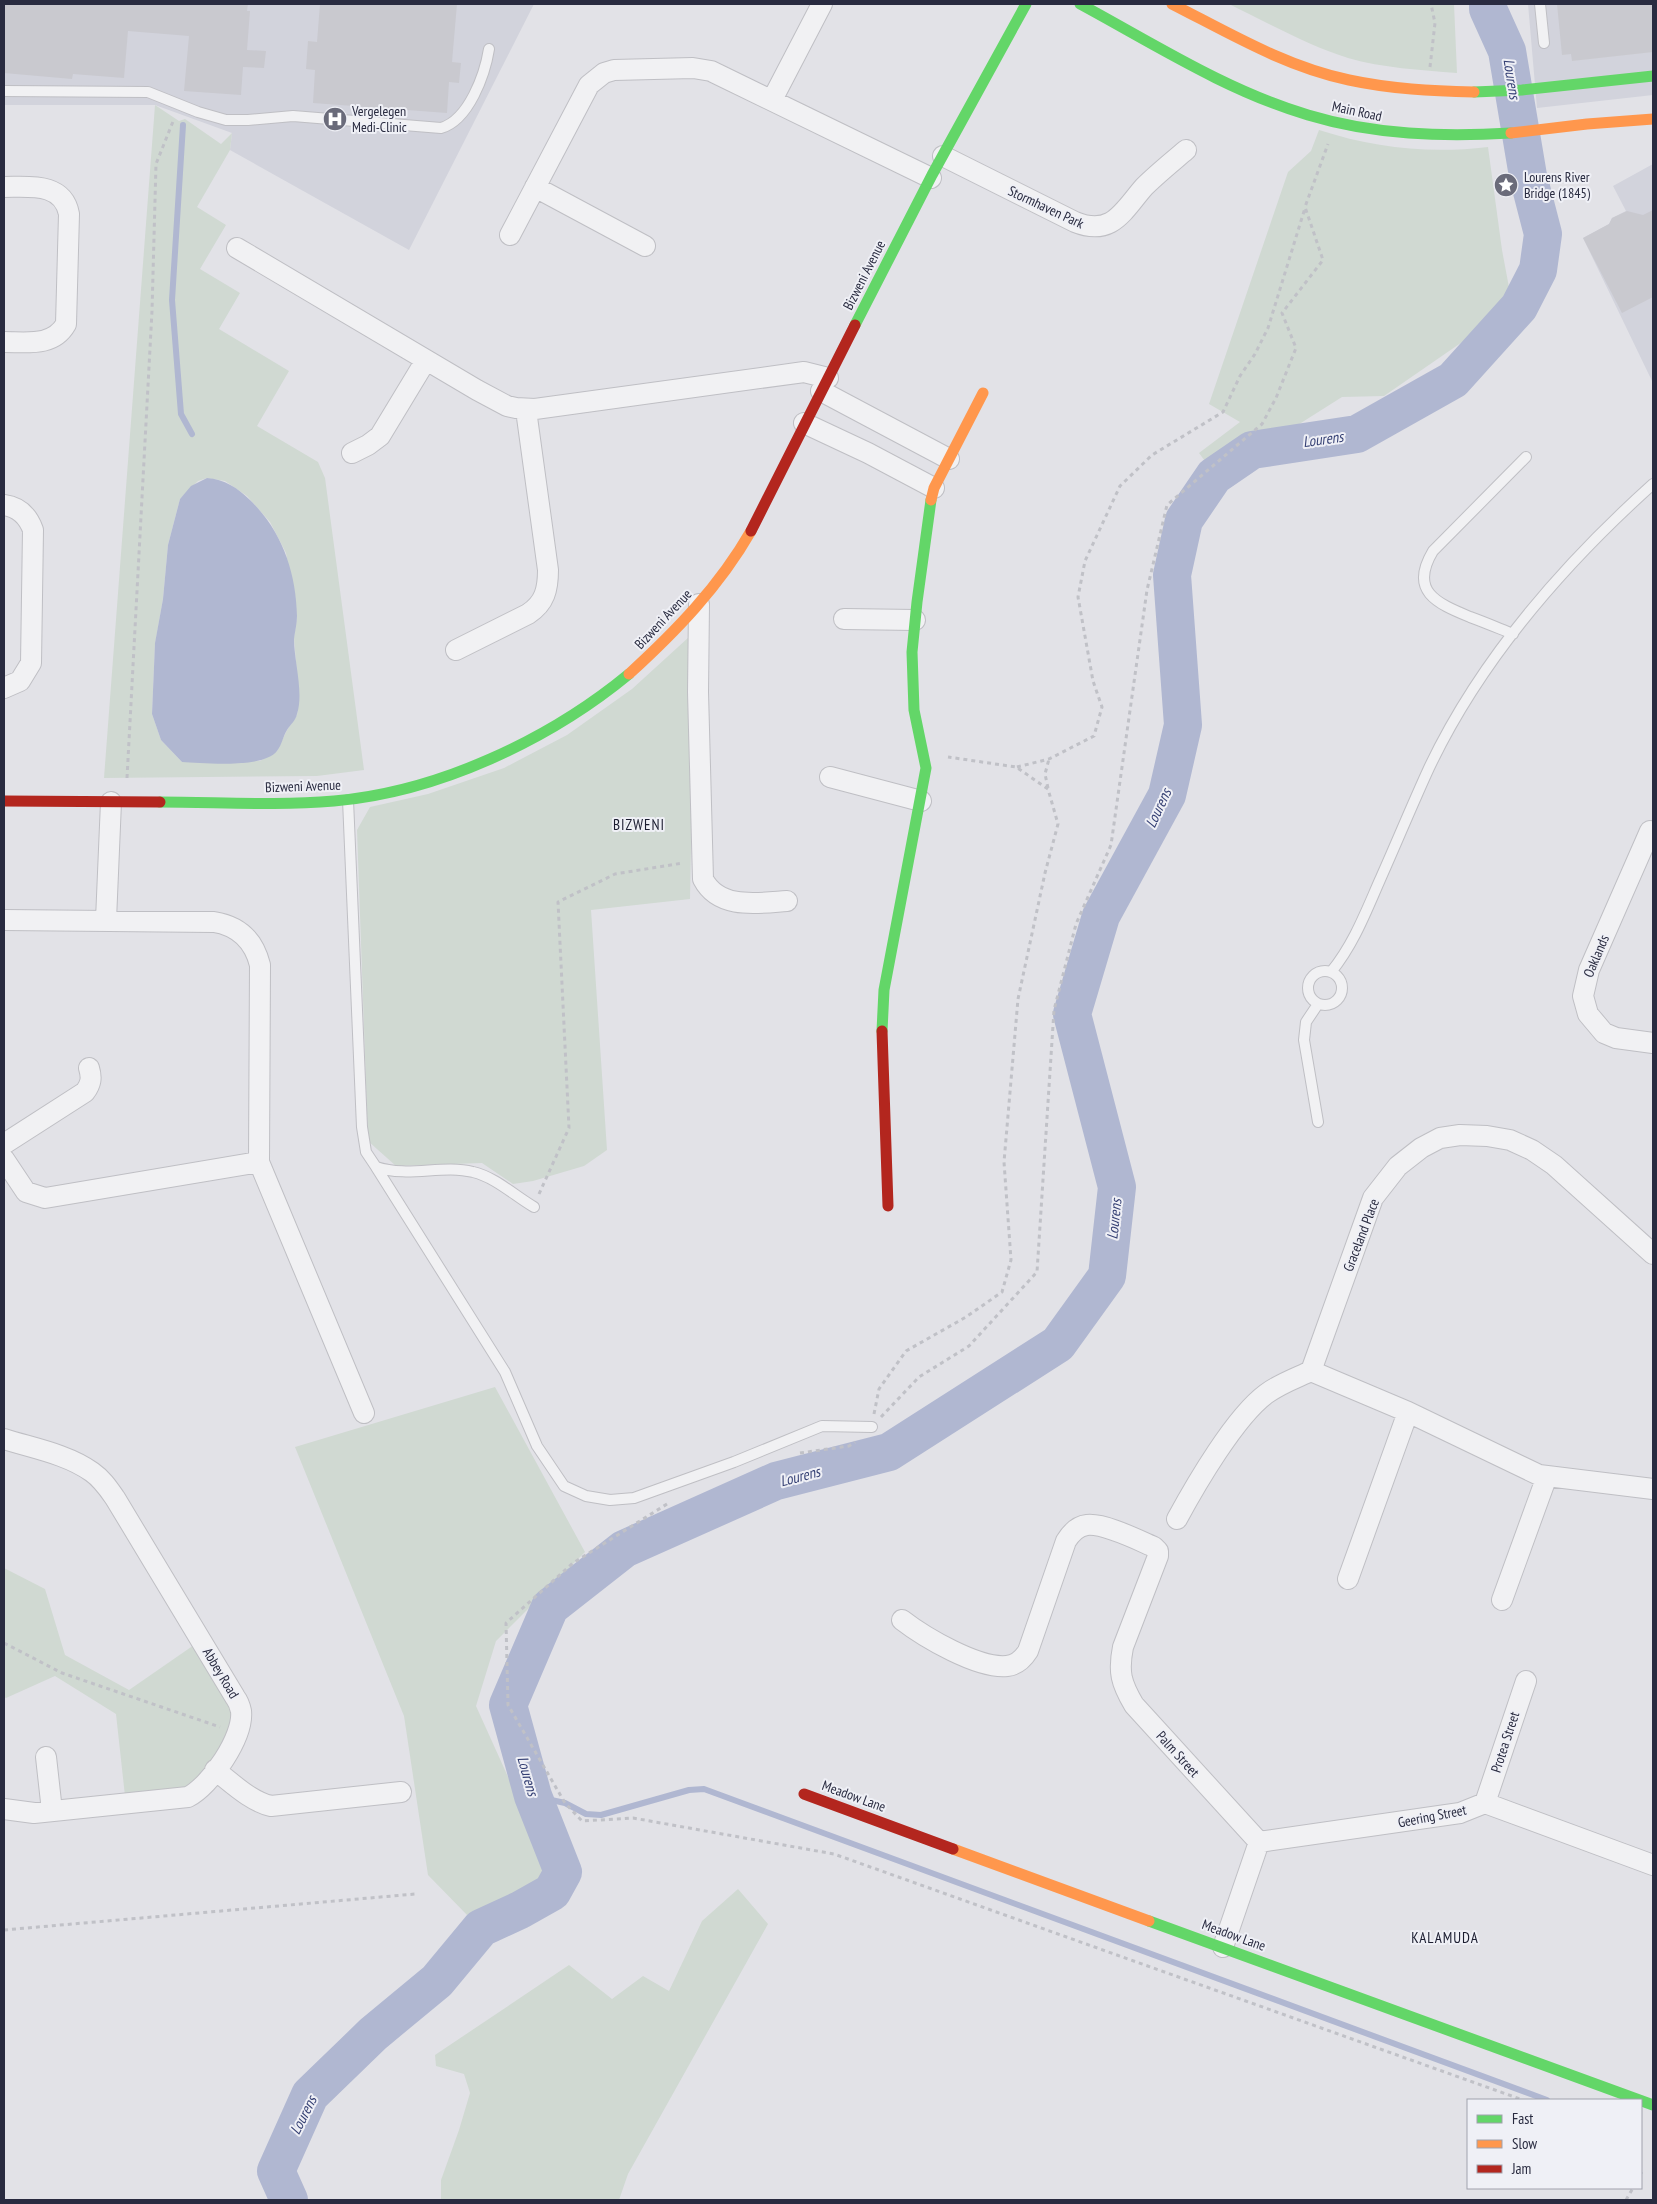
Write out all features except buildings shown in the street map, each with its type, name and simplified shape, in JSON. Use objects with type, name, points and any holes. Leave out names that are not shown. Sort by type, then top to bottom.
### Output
[{"type":"street","points":[[772,100],[822,4]]},
{"type":"street","name":"Bizweni Avenue","points":[[4,801],[248,803],[348,799],[400,788],[446,776],[490,761],[538,738],[571,718],[643,663],[678,628],[713,588],[748,535],[931,178],[1026,4]]},
{"type":"street","name":"Main Road","points":[[1080,4],[1189,64],[1275,104],[1335,122],[1382,132],[1458,136],[1544,130],[1593,123],[1632,123],[1653,119]]},
{"type":"street","name":"Main Road","points":[[1172,4],[1260,48],[1306,68],[1354,81],[1405,91],[1451,93],[1535,88],[1653,76]]},
{"type":"street","points":[[510,236],[589,85],[604,73],[614,70],[702,69],[720,74],[931,178]]},
{"type":"street","points":[[1632,123],[1653,129]]},
{"type":"street","name":"Stormhaven Park","points":[[943,156],[1076,222],[1096,228],[1114,221],[1145,186],[1186,150]]},
{"type":"street","points":[[4,187],[49,188],[62,197],[69,214],[66,324],[59,334],[46,341],[4,342]]},
{"type":"street","points":[[536,187],[645,246]]},
{"type":"street","points":[[237,248],[498,402],[516,408],[526,410],[804,372],[949,459]]},
{"type":"street","points":[[352,453],[380,436],[426,360]]},
{"type":"street","points":[[888,1206],[882,1021],[884,990],[926,768],[926,753],[913,702],[915,620],[930,504],[934,488],[983,393]]},
{"type":"street","points":[[456,650],[536,609],[546,593],[548,570],[526,410]]},
{"type":"street","points":[[804,423],[868,453],[934,488]]},
{"type":"street","points":[[4,505],[22,512],[27,517],[33,530],[31,663],[20,681],[4,688]]},
{"type":"street","points":[[699,604],[698,692],[703,879],[708,889],[717,896],[742,903],[787,901]]},
{"type":"street","points":[[844,619],[915,620]]},
{"type":"street","points":[[830,777],[921,801]]},
{"type":"street","points":[[106,920],[118,802]]},
{"type":"street","name":"Oaklands","points":[[1650,831],[1589,970],[1583,996],[1588,1014],[1604,1033],[1616,1038],[1653,1043]]},
{"type":"street","points":[[4,920],[214,922],[234,928],[249,940],[260,965],[259,1162],[364,1413]]},
{"type":"street","points":[[4,1144],[85,1092],[91,1080],[89,1068]]},
{"type":"street","name":"Graceland Place","points":[[1311,1371],[1373,1198],[1398,1166],[1422,1148],[1440,1138],[1460,1134],[1488,1136],[1510,1140],[1532,1150],[1554,1164],[1653,1254]]},
{"type":"street","points":[[4,1159],[26,1192],[45,1198],[259,1162]]},
{"type":"street","points":[[1177,1519],[1192,1491],[1236,1427],[1255,1404],[1280,1385],[1311,1371],[1408,1412],[1538,1475],[1653,1489]]},
{"type":"street","points":[[1348,1579],[1408,1412]]},
{"type":"street","name":"Abbey Road","points":[[4,1439],[76,1463],[92,1472],[104,1483],[115,1498],[235,1697],[241,1712],[238,1733],[232,1746],[204,1785],[188,1797],[52,1812],[23,1813],[4,1809]]},
{"type":"street","points":[[1502,1600],[1547,1476]]},
{"type":"street","name":"Palm Street","points":[[902,1620],[930,1640],[950,1650],[1000,1666],[1014,1665],[1028,1651],[1066,1542],[1073,1531],[1087,1525],[1099,1526],[1150,1545],[1158,1551],[1156,1562],[1123,1647],[1120,1662],[1120,1675],[1125,1689],[1134,1705],[1259,1842]]},
{"type":"street","name":"Protea Street","points":[[1485,1803],[1526,1682]]},
{"type":"street","points":[[46,1757],[52,1812]]},
{"type":"street","points":[[215,1770],[253,1799],[271,1806],[401,1792]]},
{"type":"street","name":"Meadow Lane","points":[[804,1794],[1639,2099]]},
{"type":"street","name":"Geering Street","points":[[1259,1842],[1460,1813],[1485,1803],[1653,1865]]},
{"type":"street","points":[[1223,1947],[1259,1842]]},
{"type":"lane","points":[[1540,4],[1544,43]]},
{"type":"lane","points":[[4,91],[148,92],[226,120],[293,116],[441,128],[457,121],[463,114],[486,69],[489,48]]},
{"type":"lane","points":[[1513,634],[1448,608],[1435,600],[1425,584],[1424,574],[1433,551],[1526,457]]},
{"type":"lane","points":[[1332,972],[1358,931],[1430,766],[1448,731],[1483,676],[1513,634],[1576,558],[1611,522],[1653,484]]},
{"type":"lane","points":[[348,799],[362,1127],[366,1152],[505,1372],[536,1446],[564,1486],[586,1496],[610,1500],[634,1498],[734,1462],[822,1426],[872,1427]]},
{"type":"lane","points":[[1332,972],[1339,978],[1342,993],[1333,1004],[1318,1004],[1308,994],[1310,980],[1317,973],[1332,972]]},
{"type":"lane","points":[[1318,1004],[1306,1022],[1304,1040],[1318,1122]]},
{"type":"lane","points":[[376,1168],[403,1173],[460,1170],[474,1172],[491,1180],[534,1208]]},
{"type":"path","points":[[1426,92],[1435,23],[1431,4]]},
{"type":"path","points":[[118,802],[152,311],[156,164],[174,122],[175,103]]},
{"type":"path","points":[[926,753],[1016,767],[1049,759],[1094,736],[1102,707],[1093,681],[1078,596],[1084,561],[1120,486],[1152,455],[1223,412],[1240,376],[1268,328],[1335,122]]},
{"type":"path","points":[[791,1454],[848,1446],[871,1430],[919,1377],[969,1346],[1037,1272],[1054,1010],[1076,924],[1111,845],[1147,590],[1167,505],[1262,424],[1276,398],[1296,348],[1282,313],[1323,260],[1306,207]]},
{"type":"path","points":[[872,1427],[879,1389],[906,1351],[966,1317],[1002,1292],[1011,1260],[1004,1153],[1018,999],[1045,873],[1058,824],[1045,774],[1049,759]]},
{"type":"path","points":[[1016,767],[1048,789]]},
{"type":"path","points":[[534,1208],[569,1128],[558,902],[615,874],[701,860]]},
{"type":"path","points":[[675,1499],[574,1563],[506,1623],[508,1705],[565,1803],[582,1821],[633,1818],[834,1854],[1520,2099]]},
{"type":"path","points":[[4,1643],[62,1673],[238,1733]]},
{"type":"path","points":[[4,1930],[415,1894]]},
{"type":"path","points":[[1626,2200],[1632,2189]]},
{"type":"shaded area","name":"Vergelegen Medi-Clinic","points":[[4,4],[534,4],[409,250],[230,150],[232,133],[155,105],[4,105]]},
{"type":"shaded area","points":[[1229,4],[1454,4],[1457,73],[1415,70],[1348,58],[1303,40]]},
{"type":"shaded area","points":[[1528,4],[1653,4],[1653,95],[1537,108]]},
{"type":"shaded area","points":[[155,105],[179,121],[185,119],[221,144],[232,133],[230,150],[197,207],[226,225],[200,269],[240,293],[219,329],[289,371],[257,426],[318,462],[325,478],[364,770],[317,776],[104,778]],"holes":[[[207,478],[225,481],[247,496],[270,522],[286,553],[297,617],[294,638],[299,699],[297,715],[277,751],[260,761],[182,762],[161,740],[152,714],[155,644],[163,599],[168,545],[180,499],[198,481]]]},
{"type":"shaded area","points":[[1319,130],[1361,141],[1402,148],[1445,150],[1488,147],[1502,250],[1511,298],[1494,320],[1384,396],[1342,397],[1293,428],[1251,443],[1213,472],[1199,453],[1240,422],[1209,404],[1288,172],[1311,151]]},
{"type":"shaded area","points":[[1653,164],[1653,383],[1583,238],[1609,224],[1612,218],[1626,211],[1613,186]]},
{"type":"shaded area","points":[[689,637],[695,641],[690,899],[591,910],[607,1150],[584,1166],[533,1181],[513,1184],[482,1163],[396,1166],[368,1141],[357,830],[370,807],[428,794],[504,768],[567,735],[632,689]]},
{"type":"shaded area","points":[[495,1387],[585,1552],[496,1641],[476,1706],[542,1852],[548,1876],[509,1903],[468,1916],[428,1875],[404,1716],[295,1447]]},
{"type":"shaded area","points":[[4,1568],[45,1589],[65,1655],[129,1690],[194,1645],[232,1707],[230,1733],[199,1779],[186,1789],[125,1796],[116,1714],[55,1676],[6,1698],[4,1697]]},
{"type":"shaded area","points":[[738,1889],[768,1924],[628,2174],[619,2200],[441,2200],[441,2180],[470,2093],[464,2074],[436,2066],[435,2055],[569,1965],[612,1999],[643,1976],[669,1991],[702,1921]]},
{"type":"water","points":[[207,478],[230,485],[241,492],[261,512],[279,539],[294,584],[297,619],[294,648],[299,687],[299,706],[296,716],[277,751],[270,757],[246,763],[182,762],[161,740],[152,714],[155,643],[163,599],[168,545],[180,499],[191,486]]},
{"type":"waterway","name":"Lourens","points":[[289,2200],[276,2171],[310,2095],[373,2034],[437,1981],[481,1928],[520,1910],[552,1892],[563,1872],[533,1796],[508,1705],[550,1607],[624,1549],[776,1481],[889,1452],[1058,1344],[1107,1276],[1117,1187],[1072,1014],[1101,916],[1167,795],[1183,725],[1172,575],[1184,520],[1214,476],[1252,450],[1357,434],[1453,380],[1519,307],[1538,270],[1543,234],[1528,176],[1507,51],[1488,9],[1488,4]]},
{"type":"waterway","points":[[183,125],[172,300],[181,414],[192,434]]},
{"type":"waterway","points":[[533,1796],[565,1803],[586,1814],[601,1815],[689,1790],[704,1789],[1544,2099]]},
{"type":"traffic: fast","points":[[855,325],[932,175],[1026,4]]},
{"type":"traffic: fast","points":[[1080,4],[1191,66],[1249,93],[1308,115],[1333,122],[1383,131],[1460,135],[1511,133]]},
{"type":"traffic: fast","points":[[1474,92],[1522,90],[1653,76]]},
{"type":"traffic: fast","points":[[882,1031],[884,990],[926,768],[914,710],[912,652],[931,500]]},
{"type":"traffic: fast","points":[[160,802],[269,804],[334,801],[373,796],[413,787],[490,759],[528,741],[598,698],[629,674]]},
{"type":"traffic: fast","points":[[1149,1921],[1637,2099]]},
{"type":"traffic: fast","points":[[1642,2101],[1653,2105]]},
{"type":"traffic: slow","points":[[1172,4],[1258,48],[1303,67],[1326,74],[1365,83],[1396,87],[1474,92]]},
{"type":"traffic: slow","points":[[1511,133],[1653,119]]},
{"type":"traffic: slow","points":[[931,500],[934,488],[983,393]]},
{"type":"traffic: slow","points":[[629,674],[695,608],[725,571],[751,531]]},
{"type":"traffic: slow","points":[[953,1849],[1149,1921]]},
{"type":"traffic: jam","points":[[751,531],[855,325]]},
{"type":"traffic: jam","points":[[4,801],[160,802]]},
{"type":"traffic: jam","points":[[882,1031],[888,1206]]},
{"type":"traffic: jam","points":[[804,1794],[953,1849]]},
{"type":"place","name":"Vergelegen Medi-Clinic","points":[[335,119]]},
{"type":"place","name":"Lourens River Bridge (1845)","points":[[1506,185]]},
{"type":"district","name":"BIZWENI","points":[[639,824]]},
{"type":"district","name":"KALAMUDA","points":[[1445,1937]]}]
